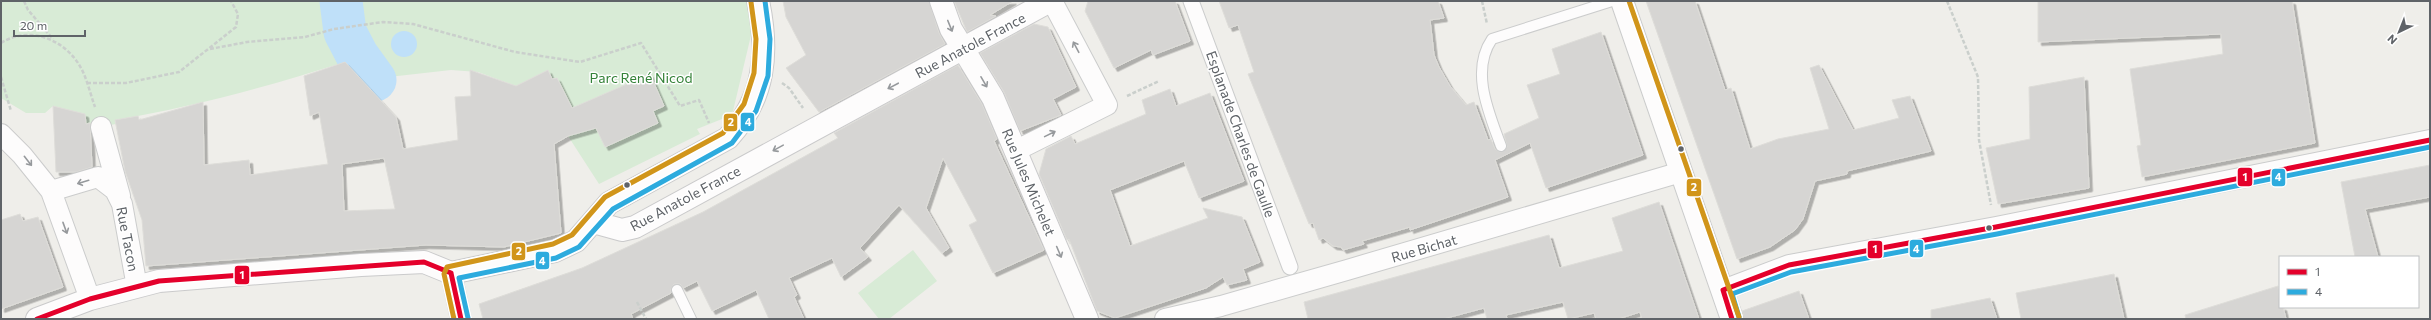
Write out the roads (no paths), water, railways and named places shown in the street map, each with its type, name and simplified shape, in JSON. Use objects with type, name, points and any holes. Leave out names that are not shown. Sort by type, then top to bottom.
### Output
[{"type":"main road","points":[[37,319],[90,299],[137,288],[159,281],[361,265],[424,262],[451,273],[562,249],[576,241],[609,203],[728,138],[742,123],[755,96],[762,70],[765,40],[758,1]]},
{"type":"main road","name":"Rue Jules Michelet","points":[[941,1],[951,29],[993,98],[1087,319]]},
{"type":"main road","name":"Rue Anatole France","points":[[593,222],[622,230],[635,227],[816,127],[1051,1]]},
{"type":"main road","points":[[1622,1],[1732,319]]},
{"type":"street","points":[[1016,151],[1107,106],[1051,1]]},
{"type":"street","name":"Esplanade Charles de Gaulle","points":[[1191,1],[1290,267]]},
{"type":"street","points":[[101,127],[122,204]]},
{"type":"street","points":[[1,134],[22,155],[51,192],[90,299]]},
{"type":"street","points":[[1723,290],[1789,265],[1996,227],[2314,162],[2430,140]]},
{"type":"street","name":"Rue Bichat","points":[[1165,319],[1221,306],[1681,172]]},
{"type":"street","name":"Rue Tacon","points":[[51,192],[98,177],[115,190],[122,204],[137,288]]},
{"type":"street","points":[[451,273],[461,319]]},
{"type":"lane","points":[[1501,146],[1486,103],[1482,71],[1482,58],[1492,39],[1612,1]]},
{"type":"lane","points":[[677,290],[691,319]]},
{"type":"water","points":[[404,31],[413,35],[417,44],[413,53],[404,57],[395,53],[391,44],[395,35]]},
{"type":"waterway","points":[[341,1],[345,32],[357,55],[375,80]]},
{"type":"park label","name":"Parc René Nicod","points":[[641,77]]}]
